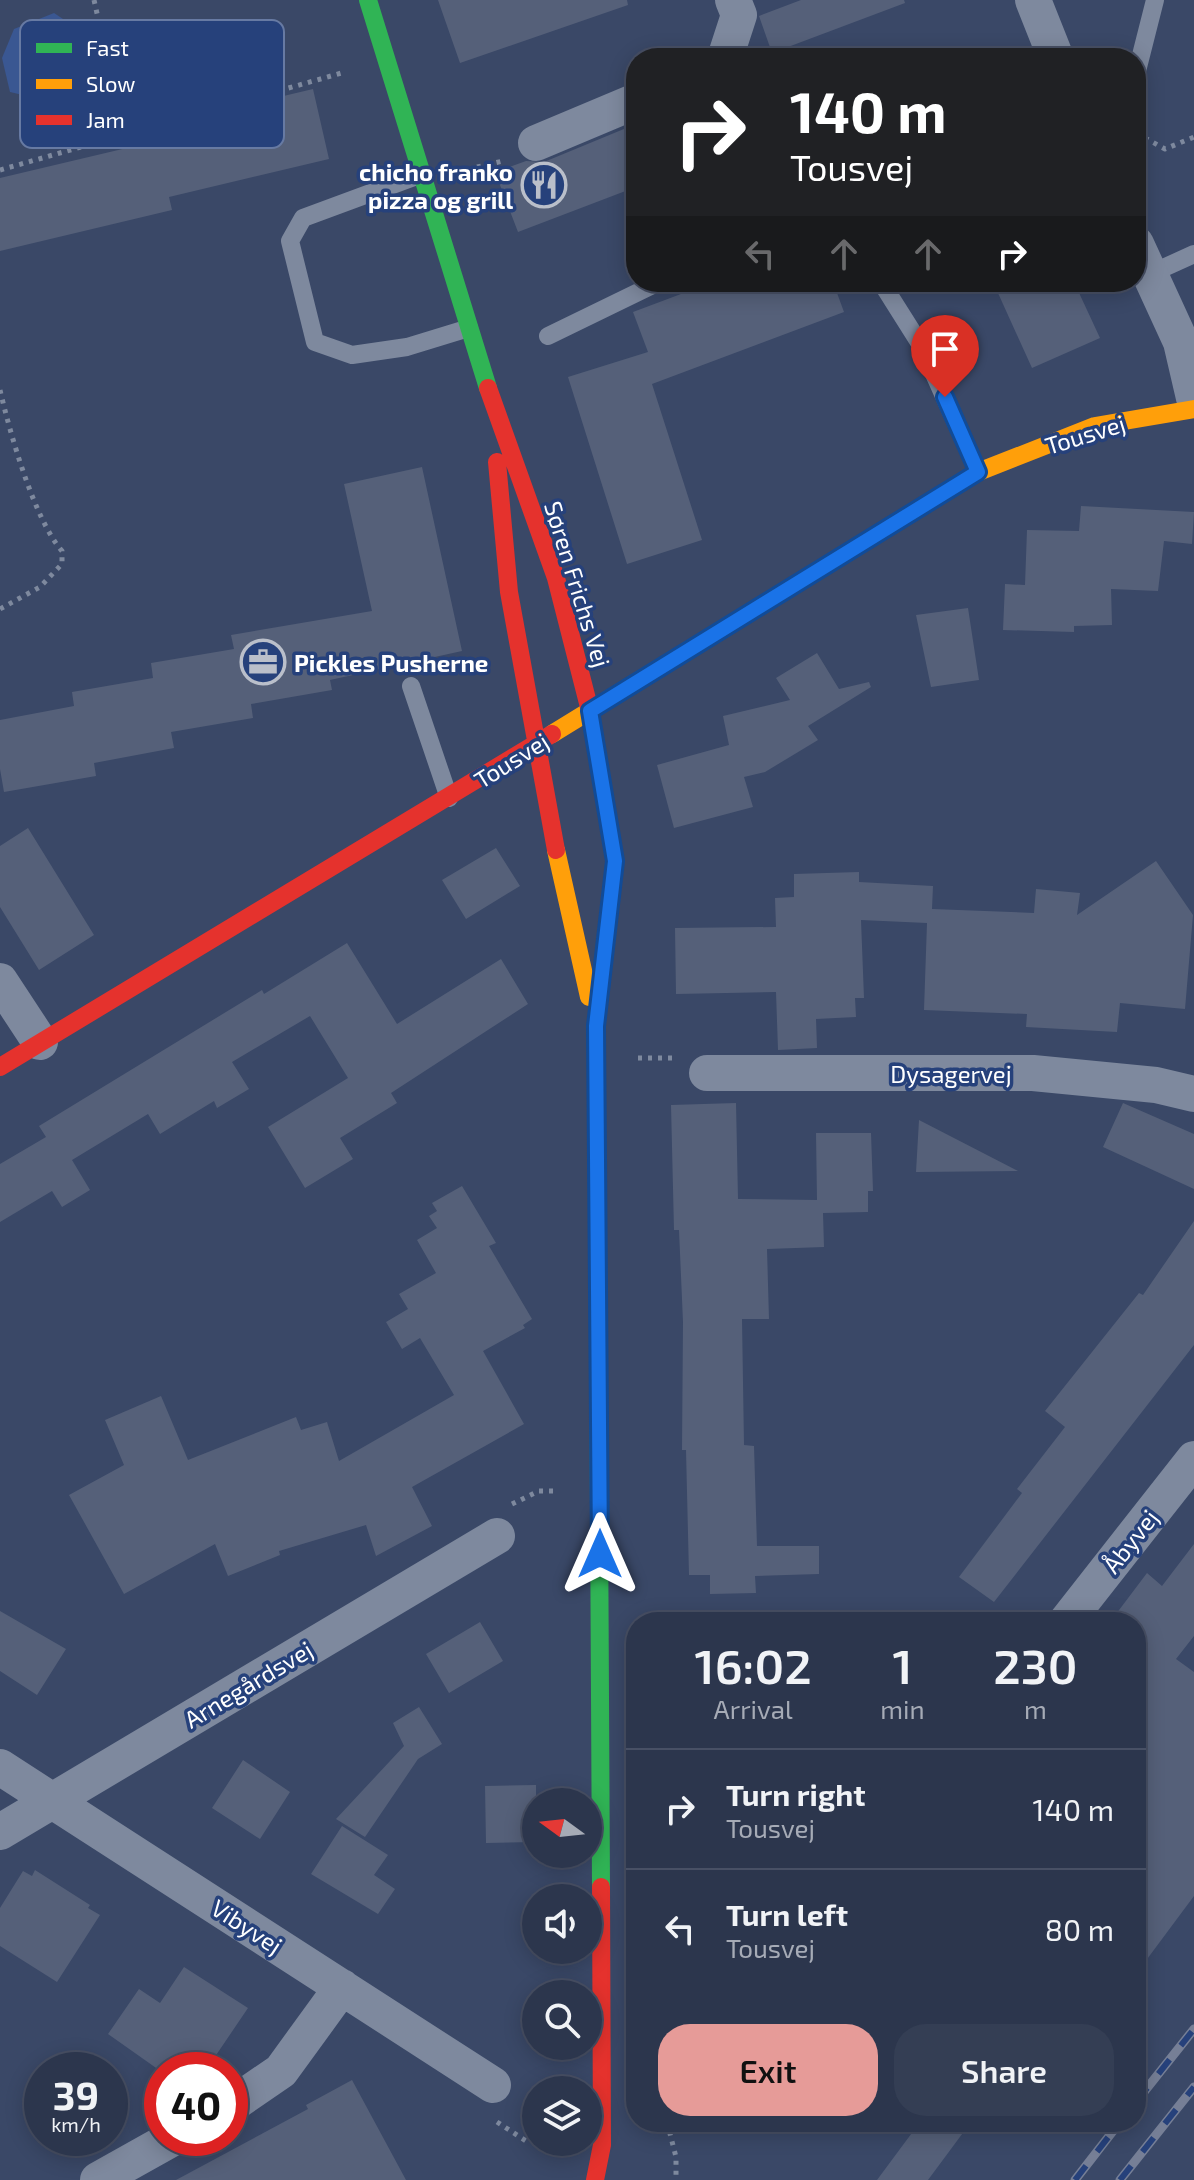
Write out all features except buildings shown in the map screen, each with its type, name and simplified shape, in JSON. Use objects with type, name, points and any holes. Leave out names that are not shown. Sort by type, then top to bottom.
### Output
[{"type":"street","name":"Søren Frichs Vej","points":[[368,0],[491,398],[556,578],[590,711],[615,861],[596,1026],[602,2076]]},
{"type":"street","points":[[728,48],[739,15],[733,0]]},
{"type":"street","points":[[1033,0],[1052,48]]},
{"type":"street","points":[[536,143],[626,105]]},
{"type":"street","points":[[1146,266],[1181,342],[1194,398]]},
{"type":"street","name":"Søren Frichs Vej","points":[[491,398],[509,592],[539,743],[560,872],[596,1026]]},
{"type":"street","name":"Tousvej","points":[[0,1067],[449,798],[978,472],[1095,426],[1194,409]]},
{"type":"street","points":[[0,981],[40,1042]]},
{"type":"street","name":"Dysagervej","points":[[707,1073],[1033,1073],[1156,1085],[1194,1094]]},
{"type":"street","name":"Åbyvej","points":[[1074,1612],[1190,1472]]},
{"type":"street","name":"Arnegårdsvej","points":[[0,1832],[497,1536]]},
{"type":"street","name":"Vibyvej","points":[[0,1767],[493,2085]]},
{"type":"street","points":[[248,2094],[281,2071],[342,1987]]},
{"type":"street","name":"Søren Frichs Vej","points":[[602,2145],[610,2180]]},
{"type":"street","points":[[98,2180],[144,2154]]},
{"type":"street","name":"Søren Frichs Vej","points":[[595,2180],[600,2156]]},
{"type":"lane","points":[[1143,48],[1155,0]]},
{"type":"lane","points":[[422,174],[303,218],[290,241],[315,342],[352,355],[407,347],[469,328]]},
{"type":"lane","points":[[1146,259],[1194,254]]},
{"type":"lane","points":[[548,336],[638,292]]},
{"type":"lane","points":[[887,292],[922,347],[978,472]]},
{"type":"lane","points":[[411,686],[449,798]]},
{"type":"path","points":[[94,0],[98,20]]},
{"type":"path","points":[[284,89],[311,81]]},
{"type":"path","points":[[1146,139],[1165,149],[1194,137]]},
{"type":"path","points":[[0,170],[76,148]]},
{"type":"path","points":[[0,390],[20,460],[49,536],[62,551],[62,564],[40,587],[0,609]]},
{"type":"path","points":[[596,1058],[689,1058],[707,1073]]},
{"type":"path","points":[[497,1536],[489,1516],[539,1491],[600,1491]]},
{"type":"path","points":[[670,2132],[676,2157],[676,2180]]},
{"type":"shaded area","points":[[54,13],[64,20],[36,20]]},
{"type":"shaded area","points":[[20,27],[20,94],[10,92],[2,58],[14,29]]},
{"type":"railway","points":[[1146,2089],[1194,2029]]},
{"type":"railway","points":[[1120,2180],[1194,2087]]},
{"type":"railway","points":[[1075,2180],[1112,2132]]},
{"type":"traffic: fast","points":[[368,0],[488,388]]},
{"type":"traffic: fast","points":[[598,1313],[601,1884]]},
{"type":"traffic: slow","points":[[552,734],[978,472],[1095,426],[1194,409]]},
{"type":"traffic: slow","points":[[556,850],[589,997]]},
{"type":"traffic: slow","points":[[598,1313],[596,1026],[607,928]]},
{"type":"traffic: jam","points":[[488,388],[556,578],[590,711],[615,861],[607,928]]},
{"type":"traffic: jam","points":[[497,462],[509,592],[556,850]]},
{"type":"traffic: jam","points":[[0,1067],[552,734]]},
{"type":"traffic: jam","points":[[595,2180],[602,2145],[601,1964]]},
{"type":"place","name":"chicho franko pizza og grill","points":[[544,185]]},
{"type":"place","name":"Pickles Pusherne","points":[[263,662]]},
{"type":"route","points":[[600,1554],[596,1026],[615,861],[590,711],[978,472],[945,397]]}]
